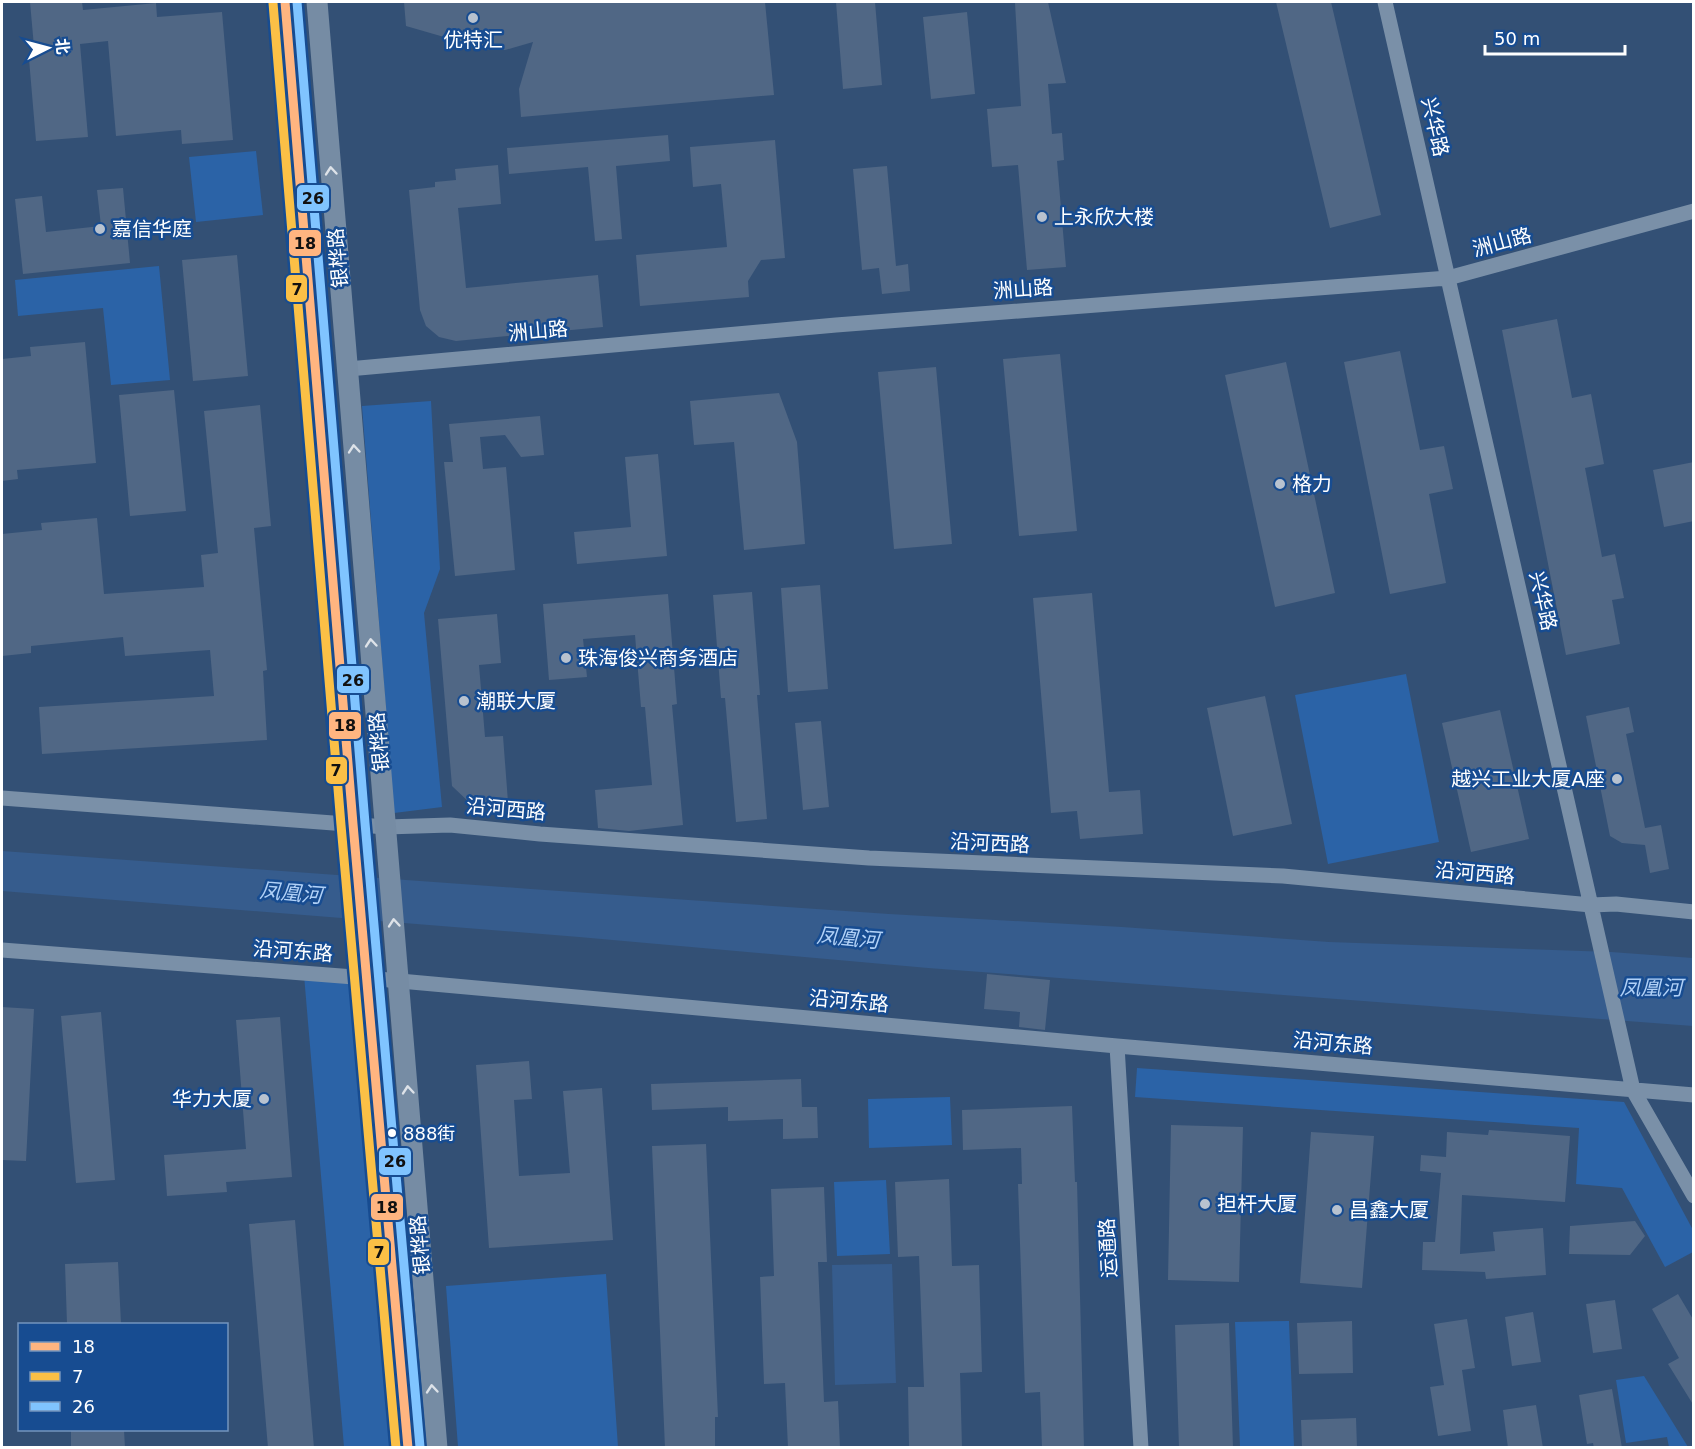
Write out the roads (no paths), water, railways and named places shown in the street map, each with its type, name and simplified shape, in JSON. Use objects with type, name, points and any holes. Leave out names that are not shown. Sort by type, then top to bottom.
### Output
[{"type":"main road","name":"银桦路","points":[[285,2],[353,824],[408,1448]]},
{"type":"main road","name":"银桦路","points":[[317,2],[437,1448]]},
{"type":"street","name":"兴华路","points":[[1385,2],[1633,1090],[1694,1196]]},
{"type":"street","name":"洲山路","points":[[348,369],[836,325],[1448,278],[1694,211]]},
{"type":"street","points":[[2,798],[353,824]]},
{"type":"street","name":"沿河西路","points":[[353,824],[386,827],[450,825],[540,834],[869,858],[1283,876],[1591,905],[1616,904],[1694,912]]},
{"type":"street","name":"沿河东路","points":[[2,950],[367,978],[1117,1046],[1694,1095]]},
{"type":"street","name":"运通路","points":[[1117,1046],[1141,1448]]},
{"type":"water","name":"凤凰河","points":[[2,851],[889,914],[1122,927],[1329,942],[1611,952],[1693,958],[1693,1026],[928,968],[579,937],[2,891]]},
{"type":"water","points":[[892,1264],[896,1383],[835,1385],[832,1265]]},
{"type":"place","name":"优特汇","points":[[473,18]]},
{"type":"place","name":"上永欣大楼","points":[[1042,217]]},
{"type":"place","name":"嘉信华庭","points":[[100,229]]},
{"type":"place","name":"格力","points":[[1280,484]]},
{"type":"place","name":"珠海俊兴商务酒店","points":[[566,658]]},
{"type":"place","name":"潮联大厦","points":[[464,701]]},
{"type":"place","name":"越兴工业大厦A座","points":[[1617,779]]},
{"type":"place","name":"华力大厦","points":[[264,1099]]},
{"type":"place","name":"888街","points":[[392,1133]]},
{"type":"place","name":"担杆大厦","points":[[1205,1204]]},
{"type":"place","name":"昌鑫大厦","points":[[1337,1210]]}]
